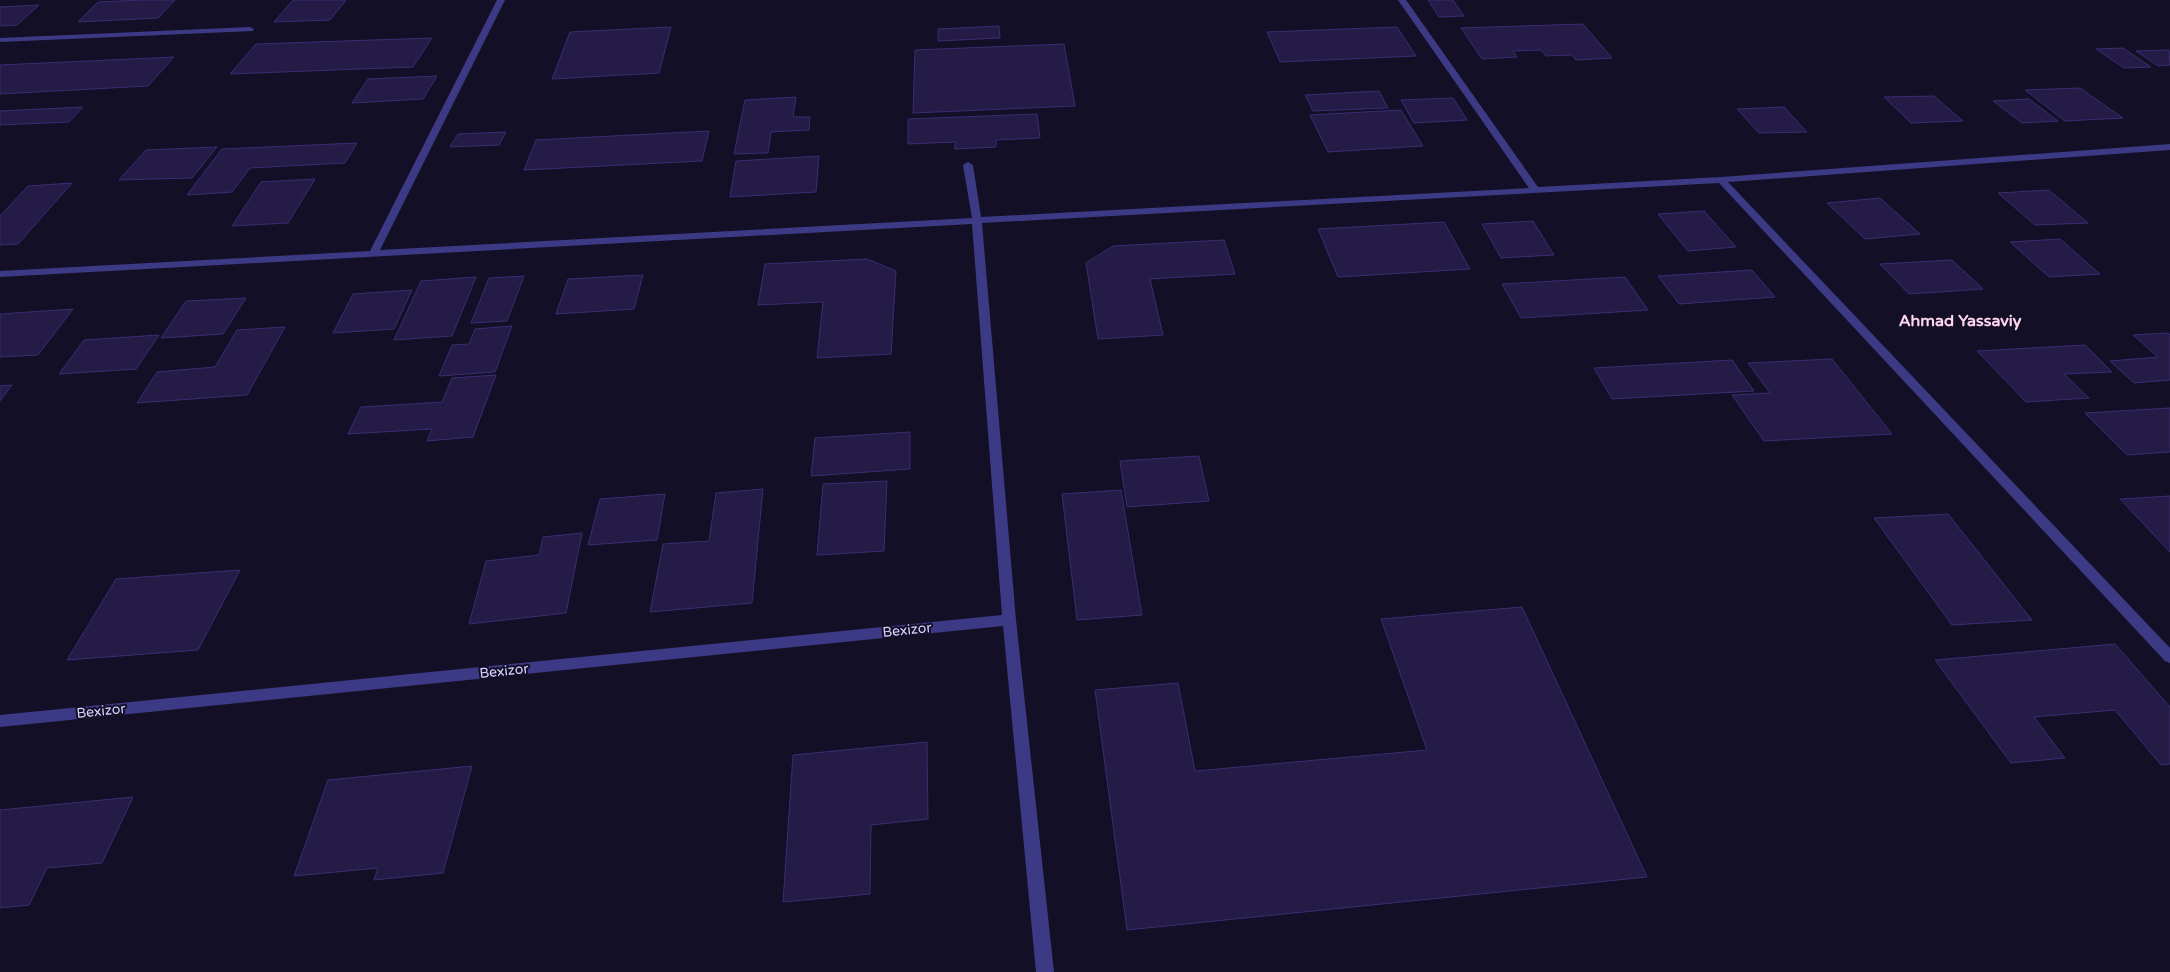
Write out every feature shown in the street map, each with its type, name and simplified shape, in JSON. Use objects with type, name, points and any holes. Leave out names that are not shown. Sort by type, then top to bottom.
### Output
[{"type":"street","points":[[373,254],[501,0]]},
{"type":"street","points":[[1402,0],[1534,189]]},
{"type":"street","points":[[0,40],[250,29]]},
{"type":"street","points":[[0,274],[1721,180],[2170,147]]},
{"type":"street","points":[[968,165],[977,222],[1009,620],[1045,972]]},
{"type":"street","points":[[1721,180],[2170,657]]},
{"type":"street","name":"Bexizor","points":[[0,721],[1009,620]]},
{"type":"building","points":[[175,0],[158,18],[78,22],[98,2]]},
{"type":"building","points":[[293,0],[346,0],[330,20],[274,22]]},
{"type":"building","points":[[1428,0],[1453,0],[1464,16],[1439,17]]},
{"type":"building","points":[[39,5],[17,25],[0,26],[0,7]]},
{"type":"building","points":[[1583,24],[1612,58],[1576,60],[1572,55],[1546,56],[1541,50],[1513,51],[1517,57],[1482,59],[1461,28]]},
{"type":"building","points":[[999,26],[1000,38],[938,41],[938,29]]},
{"type":"building","points":[[671,27],[659,73],[552,79],[570,32]]},
{"type":"building","points":[[1397,27],[1416,56],[1280,62],[1267,32]]},
{"type":"building","points":[[432,38],[413,67],[230,74],[256,44]]},
{"type":"building","points":[[1064,44],[1075,106],[913,113],[915,50]]},
{"type":"building","points":[[2123,48],[2151,67],[2124,68],[2096,49]]},
{"type":"building","points":[[2169,50],[2170,65],[2158,66],[2136,51]]},
{"type":"building","points":[[174,57],[148,86],[0,94],[0,65]]},
{"type":"building","points":[[437,76],[423,99],[352,103],[368,79]]},
{"type":"building","points":[[2080,88],[2123,118],[2065,121],[2025,90]]},
{"type":"building","points":[[1379,91],[1388,108],[1313,111],[1305,95]]},
{"type":"building","points":[[1934,96],[1963,121],[1911,123],[1884,97]]},
{"type":"building","points":[[796,97],[793,117],[810,117],[809,130],[771,132],[768,153],[734,154],[745,100]]},
{"type":"building","points":[[1453,98],[1467,120],[1414,123],[1401,100]]},
{"type":"building","points":[[2029,99],[2058,121],[2022,123],[1993,101]]},
{"type":"building","points":[[83,107],[69,122],[0,125],[0,111]]},
{"type":"building","points":[[1784,107],[1807,132],[1759,133],[1737,109]]},
{"type":"building","points":[[1401,110],[1423,146],[1328,152],[1310,115]]},
{"type":"building","points":[[1037,114],[1040,138],[996,140],[996,147],[955,149],[955,142],[908,144],[908,119]]},
{"type":"building","points":[[709,131],[702,161],[524,170],[536,140]]},
{"type":"building","points":[[506,132],[499,145],[450,147],[458,134]]},
{"type":"building","points":[[357,143],[345,163],[250,168],[232,192],[187,195],[222,149]]},
{"type":"building","points":[[217,147],[192,178],[119,180],[146,150]]},
{"type":"building","points":[[819,156],[816,192],[730,197],[736,161]]},
{"type":"building","points":[[315,179],[288,223],[232,226],[261,182]]},
{"type":"building","points":[[72,183],[18,244],[0,245],[0,216],[28,186]]},
{"type":"building","points":[[2049,190],[2088,223],[2035,225],[1998,193]]},
{"type":"building","points":[[1880,198],[1920,234],[1865,239],[1827,203]]},
{"type":"building","points":[[1704,211],[1736,247],[1688,251],[1658,214]]},
{"type":"building","points":[[1533,221],[1554,255],[1501,258],[1482,224]]},
{"type":"building","points":[[1444,222],[1470,269],[1338,277],[1318,229]]},
{"type":"building","points":[[2060,239],[2100,274],[2049,277],[2010,242]]},
{"type":"building","points":[[1224,240],[1235,274],[1150,279],[1163,335],[1098,339],[1086,263],[1113,246]]},
{"type":"building","points":[[867,259],[896,271],[891,354],[817,358],[823,302],[758,305],[765,264]]},
{"type":"building","points":[[1952,260],[1983,289],[1909,294],[1880,264]]},
{"type":"building","points":[[1752,270],[1775,297],[1679,304],[1658,276]]},
{"type":"building","points":[[643,275],[634,309],[556,314],[568,279]]},
{"type":"building","points":[[524,276],[507,321],[471,323],[489,278]]},
{"type":"building","points":[[476,277],[452,336],[394,340],[421,281]]},
{"type":"building","points":[[1625,277],[1648,310],[1521,318],[1502,284]]},
{"type":"building","points":[[412,290],[394,329],[333,333],[353,294]]},
{"type":"building","points":[[246,298],[223,334],[161,338],[186,301]]},
{"type":"building","points":[[73,309],[38,355],[0,357],[0,314]]},
{"type":"building","points":[[512,326],[495,372],[439,376],[452,345],[469,344],[475,329]]},
{"type":"building","points":[[285,327],[247,395],[137,403],[157,372],[215,367],[237,330]]},
{"type":"building","points":[[2168,333],[2170,335],[2170,380],[2134,383],[2110,361],[2158,357],[2133,335]]},
{"type":"building","points":[[159,335],[136,369],[59,374],[84,340]]},
{"type":"building","points":[[2085,345],[2112,372],[2064,374],[2089,398],[2026,402],[1977,351]]},
{"type":"building","points":[[1832,359],[1892,434],[1764,441],[1732,395],[1770,393],[1748,363]]},
{"type":"building","points":[[1732,360],[1754,391],[1612,399],[1594,368]]},
{"type":"building","points":[[496,375],[473,437],[427,441],[432,429],[348,434],[361,407],[442,402],[452,378]]},
{"type":"building","points":[[12,385],[0,401],[0,386]]},
{"type":"building","points":[[2170,408],[2170,452],[2127,455],[2085,413]]},
{"type":"building","points":[[910,432],[910,469],[811,476],[815,438]]},
{"type":"building","points":[[1199,456],[1209,501],[1127,507],[1120,461]]},
{"type":"building","points":[[887,481],[884,551],[817,555],[823,484]]},
{"type":"building","points":[[763,489],[752,603],[650,612],[663,544],[709,541],[716,493]]},
{"type":"building","points":[[1121,490],[1142,615],[1077,620],[1062,494]]},
{"type":"building","points":[[665,494],[657,540],[588,545],[600,499]]},
{"type":"building","points":[[2170,496],[2170,552],[2120,499]]},
{"type":"building","points":[[1948,514],[2032,620],[1952,625],[1874,518]]},
{"type":"building","points":[[582,533],[566,613],[469,624],[486,561],[539,555],[543,537]]},
{"type":"building","points":[[240,570],[198,650],[67,660],[116,579]]},
{"type":"building","points":[[1522,607],[1647,877],[1127,930],[1095,690],[1178,683],[1195,771],[1427,750],[1381,619]]},
{"type":"building","points":[[2115,644],[2170,707],[2170,764],[2161,765],[2115,710],[2034,717],[2065,758],[2011,763],[1935,660]]},
{"type":"building","points":[[927,742],[928,819],[871,825],[870,894],[783,902],[793,755]]},
{"type":"building","points":[[472,766],[443,873],[374,880],[378,868],[294,876],[328,780]]},
{"type":"building","points":[[133,797],[102,863],[47,868],[29,905],[0,908],[0,810]]},
{"type":"district","name":"Ahmad Yassaviy","points":[[1960,321]]}]
